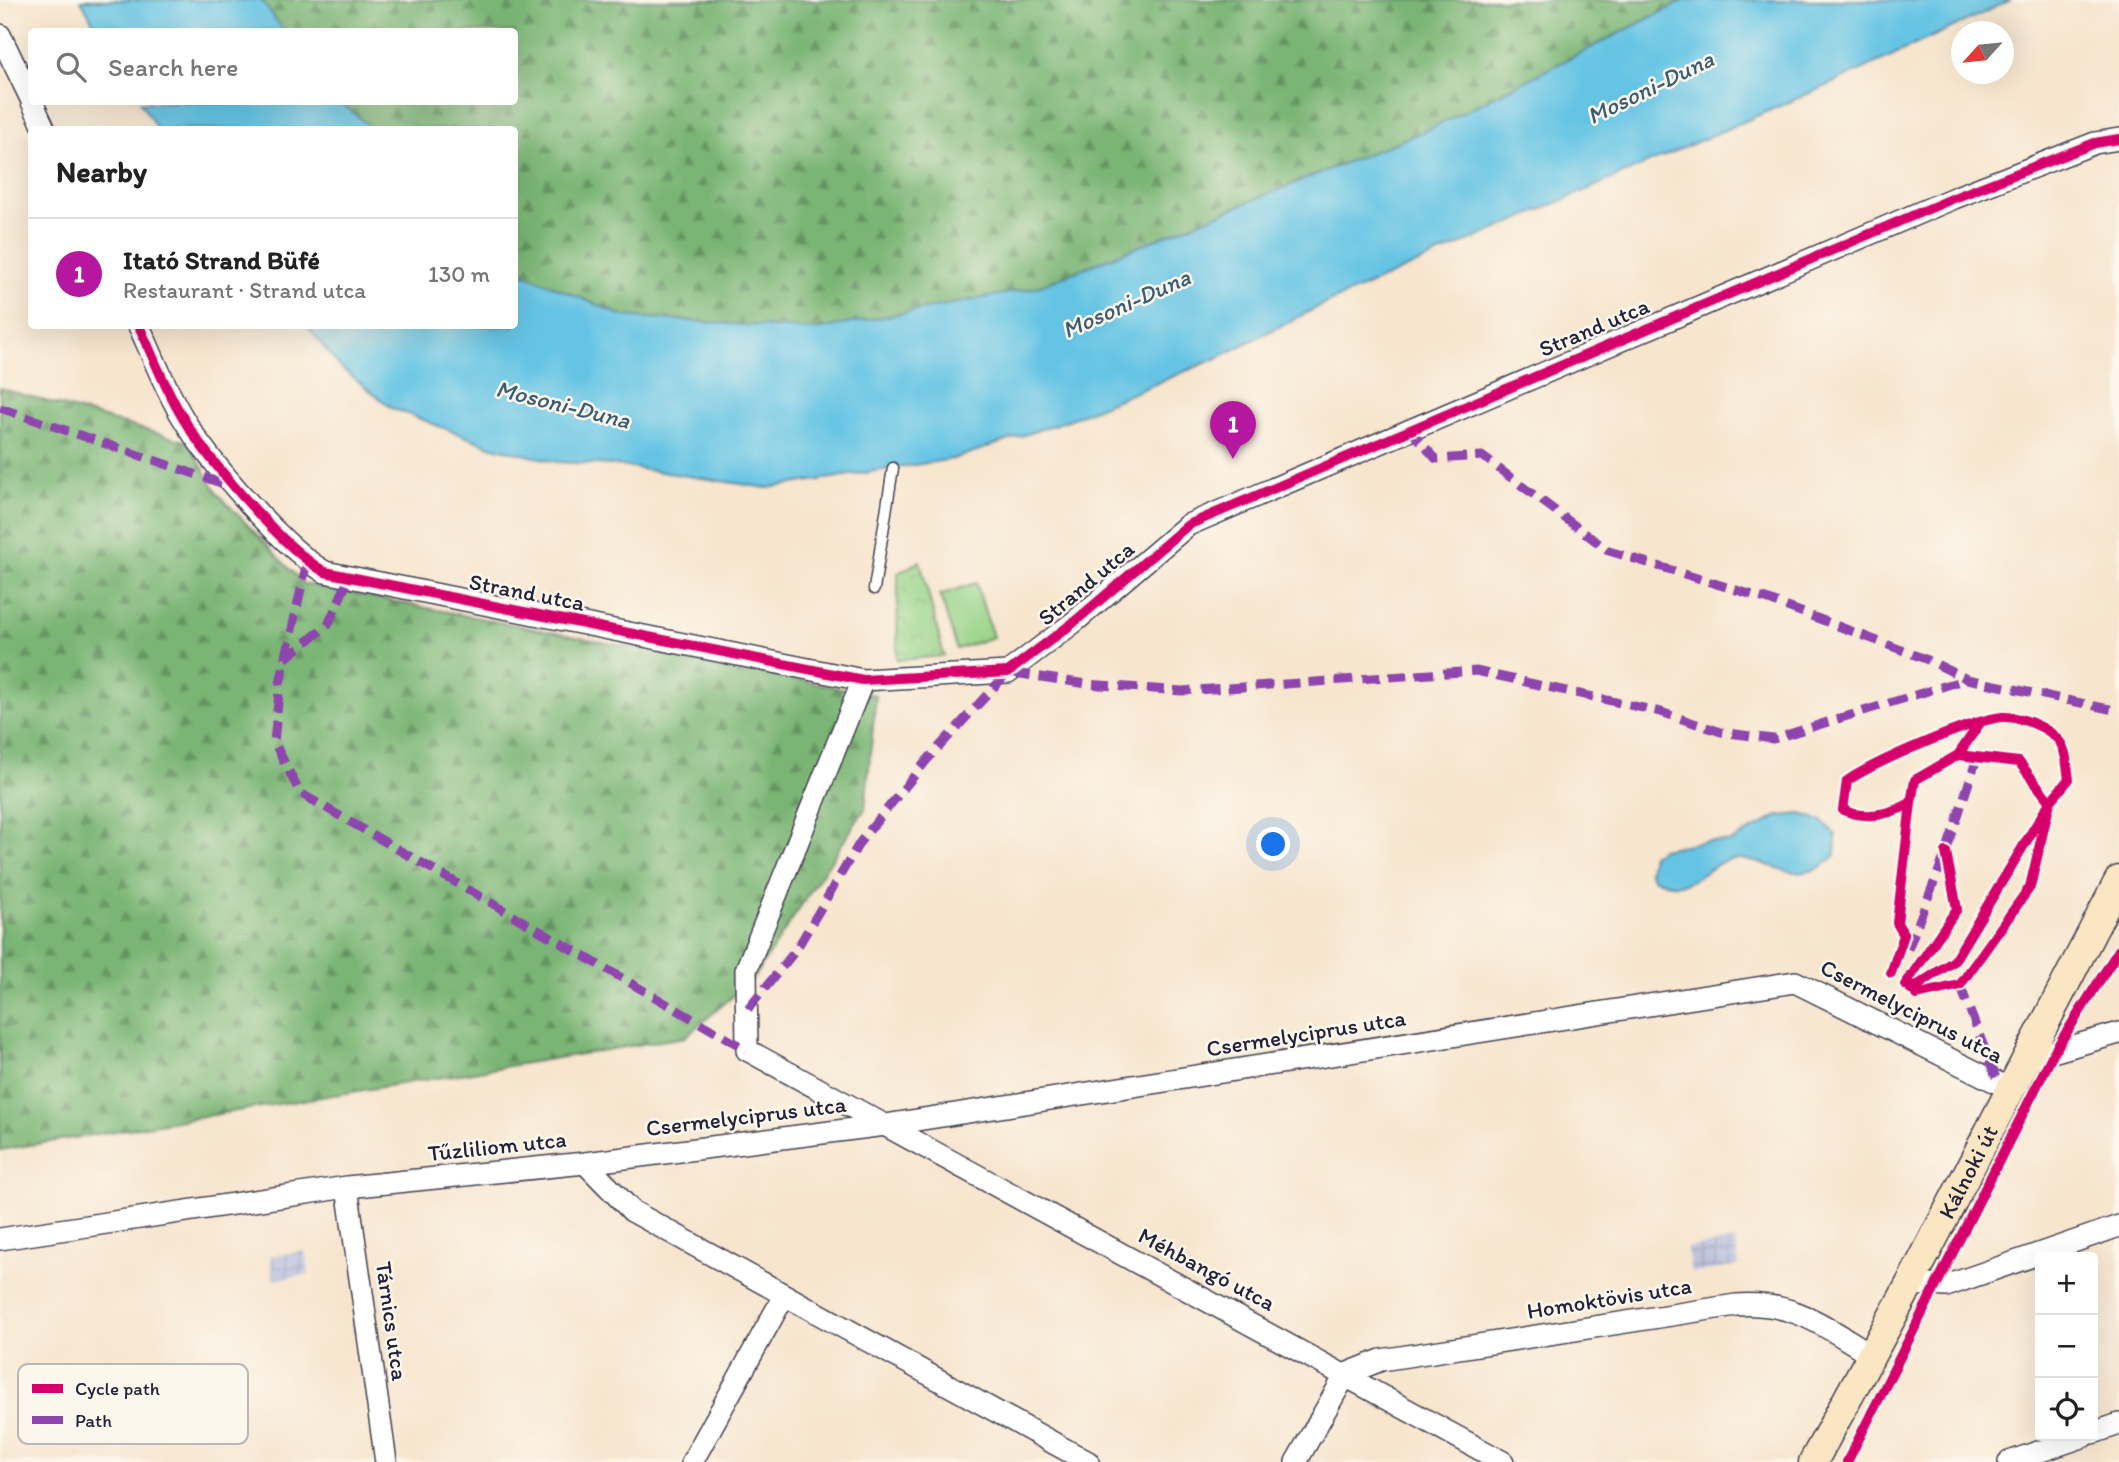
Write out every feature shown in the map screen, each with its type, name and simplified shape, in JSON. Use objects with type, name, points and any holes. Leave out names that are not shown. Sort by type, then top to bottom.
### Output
[{"type":"street","points":[[0,35],[28,93]]},
{"type":"street","points":[[34,105],[43,126]]},
{"type":"street","name":"Strand utca","points":[[141,329],[191,429],[236,488],[307,562],[325,572],[863,680],[1008,672],[1073,623],[1188,525],[1954,198],[2095,144],[2119,139]]},
{"type":"street","name":"Méhbangó utca","points":[[863,680],[746,970],[747,1049],[1503,1462]]},
{"type":"street","name":"Kálnoki út","points":[[1813,1462],[1910,1284],[2119,880]]},
{"type":"street","name":"Csermelyciprus utca","points":[[585,1163],[885,1125],[1795,982],[2010,1090]]},
{"type":"street","points":[[2028,1059],[2119,1033]]},
{"type":"street","name":"Tűzliliom utca","points":[[0,1239],[347,1187],[585,1163],[632,1211],[1087,1462]]},
{"type":"street","name":"Tárnics utca","points":[[347,1187],[386,1462]]},
{"type":"street","points":[[1910,1284],[1946,1286],[2119,1226]]},
{"type":"street","points":[[692,1462],[784,1296]]},
{"type":"street","name":"Homoktövis utca","points":[[1346,1374],[1381,1360],[1736,1305],[1767,1303],[1796,1311],[1871,1354]]},
{"type":"street","points":[[1296,1462],[1346,1374]]},
{"type":"street","points":[[2098,1431],[2119,1424]]},
{"type":"street","points":[[2009,1462],[2070,1441]]},
{"type":"lane","points":[[874,589],[893,468]]},
{"type":"shaded area","points":[[1735,1240],[1739,1266],[1691,1273],[1687,1248]]},
{"type":"shaded area","points":[[305,1251],[309,1274],[274,1280],[270,1256]]},
{"type":"green space","points":[[261,0],[1685,0],[1432,128],[1035,288],[815,330],[623,316],[518,271],[518,126],[369,126],[344,105],[518,105],[518,28],[282,28]]},
{"type":"green space","points":[[0,388],[188,442],[218,494],[304,584],[876,695],[865,809],[752,980],[685,1037],[0,1150]]},
{"type":"green space","points":[[920,561],[944,656],[897,660],[898,573]]},
{"type":"green space","points":[[976,583],[993,637],[957,649],[940,595]]},
{"type":"water","points":[[81,0],[261,0],[282,28],[96,28]]},
{"type":"water","name":"Mosoni-Duna","points":[[1685,0],[2011,0],[1966,21],[1951,21],[1951,28],[1835,82],[1320,306],[1215,359],[1068,420],[953,459],[767,488],[615,465],[557,462],[493,447],[392,408],[340,367],[309,329],[518,329],[518,271],[623,316],[815,330],[1035,288],[1432,128]]},
{"type":"water","points":[[142,105],[344,105],[369,126],[155,126]]},
{"type":"water","points":[[1802,814],[1822,821],[1836,835],[1835,856],[1810,871],[1788,871],[1753,861],[1728,860],[1680,884],[1653,878],[1649,871],[1652,855],[1661,849],[1707,841],[1730,842],[1778,816]]},
{"type":"marked path","points":[[0,408],[230,486]]},
{"type":"marked path","points":[[1408,428],[1436,459],[1482,456],[1609,551],[1769,600],[1928,660],[1967,679],[2119,711]]},
{"type":"marked path","points":[[307,562],[280,683],[274,742],[300,793],[747,1050]]},
{"type":"marked path","points":[[285,659],[328,625],[349,578]]},
{"type":"marked path","points":[[748,1009],[796,950],[860,842],[927,760],[1008,672],[1087,684],[1182,691],[1476,671],[1661,712],[1721,732],[1773,739],[1967,679]]},
{"type":"marked path","points":[[1908,949],[1946,852],[1978,755]]},
{"type":"marked path","points":[[1960,985],[1998,1083]]},
{"type":"cycle path","points":[[140,329],[165,384],[194,435],[268,524],[325,572],[863,680],[1008,672],[1073,623],[1188,525],[1954,198],[2095,143],[2119,139]]},
{"type":"cycle path","points":[[1916,995],[1960,985],[2030,887],[2050,802],[2069,779],[2064,750],[2060,742],[2042,727],[2017,718],[2002,717],[1968,726],[1923,743],[1847,781],[1843,810],[1869,815],[1903,807],[1911,803],[1915,780],[1958,755],[1980,723]]},
{"type":"cycle path","points":[[1911,990],[1954,961],[2050,802],[2019,762],[1958,755]]},
{"type":"cycle path","points":[[1891,973],[1904,935],[1897,923],[1911,803]]},
{"type":"cycle path","points":[[1905,985],[1957,909],[1946,852]]},
{"type":"cycle path","points":[[1847,1462],[2054,1052],[2119,950]]},
{"type":"place","name":"Itató Strand Büfé","points":[[1233,459]]}]
